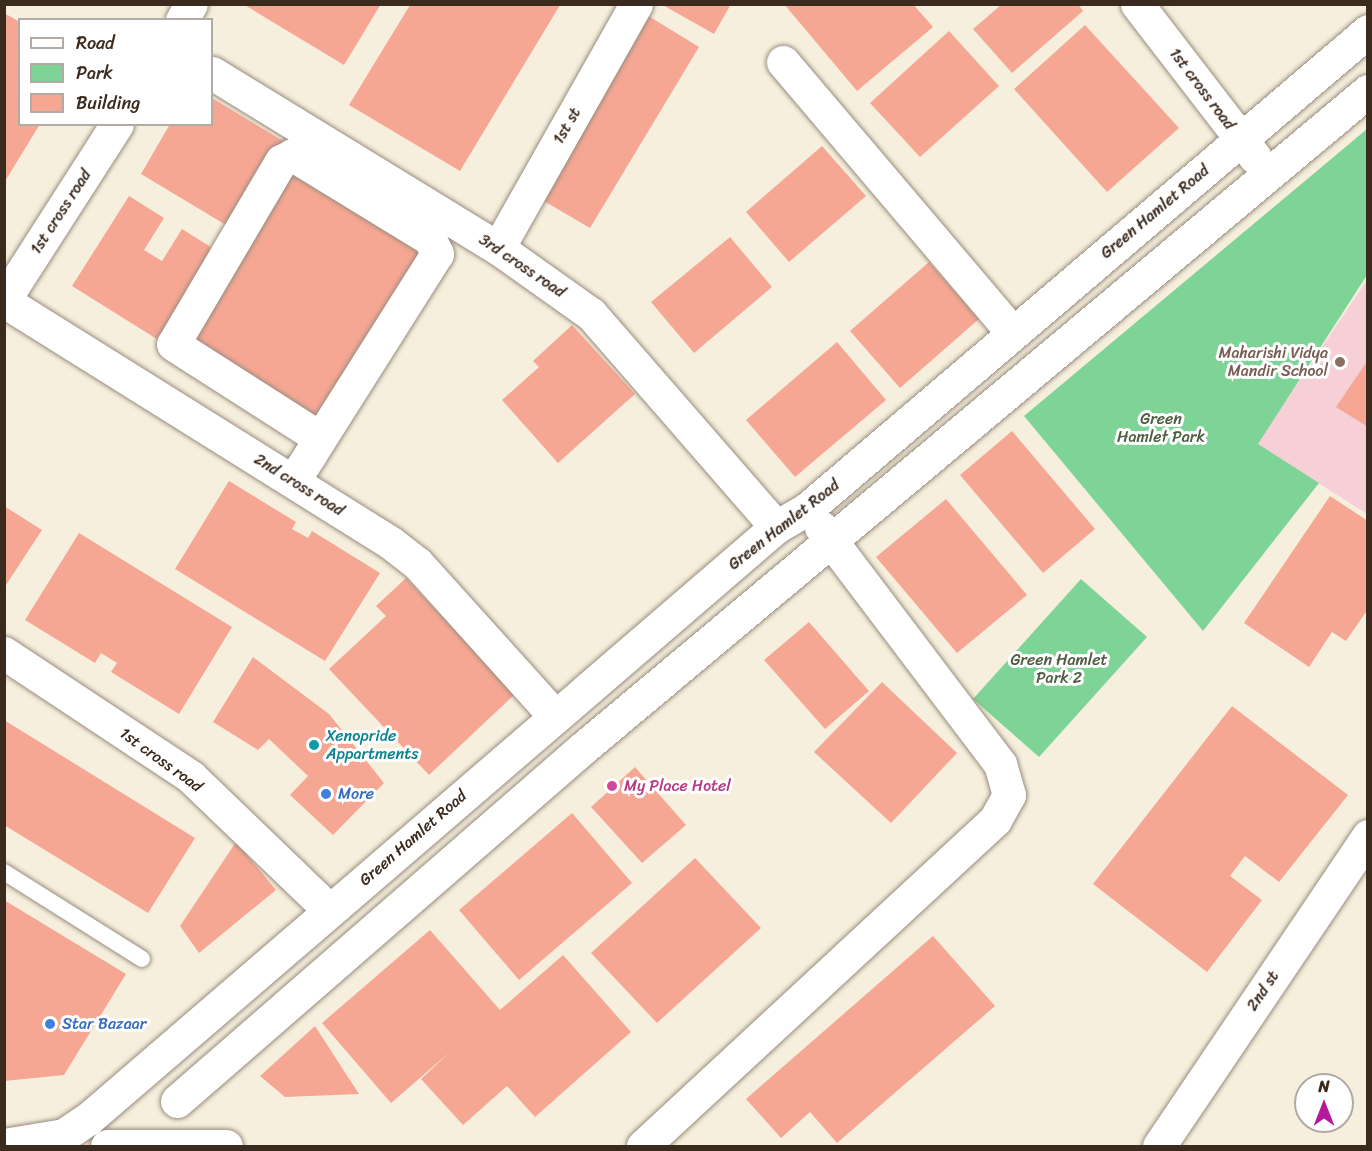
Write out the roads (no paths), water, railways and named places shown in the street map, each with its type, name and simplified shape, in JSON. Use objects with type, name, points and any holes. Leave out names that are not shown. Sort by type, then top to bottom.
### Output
[{"type":"street","name":"1st st","points":[[498,248],[636,4]]},
{"type":"street","name":"1st cross road","points":[[1137,4],[1240,140],[1269,172]]},
{"type":"street","points":[[183,18],[191,5]]},
{"type":"street","name":"Green Hamlet Road","points":[[91,1133],[147,1068],[329,910],[776,527],[807,509],[1368,31]]},
{"type":"street","points":[[783,62],[1013,333]]},
{"type":"street","name":"3rd cross road","points":[[213,74],[498,248],[591,314],[776,527]]},
{"type":"street","points":[[151,1143],[177,1108],[583,748],[833,544],[1269,172],[1368,91]]},
{"type":"street","name":"1st cross road","points":[[4,301],[116,126]]},
{"type":"street","points":[[293,481],[437,254],[430,239],[293,155],[281,161],[173,344],[320,438]]},
{"type":"street","name":"2nd cross road","points":[[4,301],[293,481],[417,563],[555,716]]},
{"type":"street","points":[[643,1146],[995,820],[1009,795],[1000,764],[807,509]]},
{"type":"street","name":"1st cross road","points":[[4,653],[191,777],[329,910]]},
{"type":"street","name":"2nd st","points":[[1159,1146],[1368,836]]},
{"type":"street","points":[[147,1068],[171,1085],[177,1108]]},
{"type":"street","points":[[4,1144],[91,1133]]},
{"type":"street","points":[[107,1146],[151,1143],[226,1146]]},
{"type":"lane","points":[[4,872],[142,959]]},
{"type":"place","name":"Maharishi Vidya Mandir School","points":[[1340,362]]},
{"type":"place","name":"Xenopride Appartments","points":[[314,745]]},
{"type":"place","name":"My Place Hotel","points":[[612,786]]},
{"type":"place","name":"More","points":[[326,794]]},
{"type":"place","name":"Star Bazaar","points":[[50,1024]]},
{"type":"park label","name":"Green Hamlet Park","points":[[1161,428]]},
{"type":"park label","name":"Green Hamlet Park 2","points":[[1059,669]]}]
